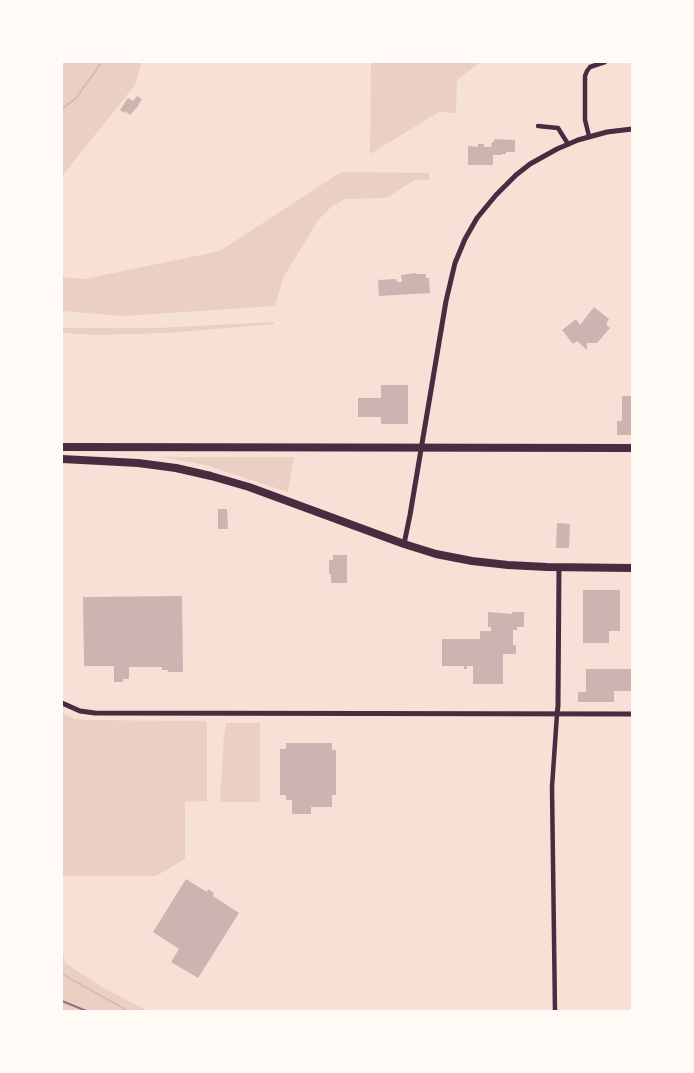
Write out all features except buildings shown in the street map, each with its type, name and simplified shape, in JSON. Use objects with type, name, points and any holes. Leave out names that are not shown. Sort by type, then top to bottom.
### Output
[{"type":"highway","points":[[62,447],[633,448]]},
{"type":"highway","points":[[62,459],[138,463],[211,476],[249,487],[404,544],[436,554],[472,561],[559,568],[633,568]]},
{"type":"street","points":[[589,136],[585,120],[586,71],[590,67],[605,62]]},
{"type":"street","points":[[538,126],[558,128],[568,144]]},
{"type":"street","points":[[404,544],[446,301],[459,252],[470,230],[485,208],[516,175],[544,156],[589,136],[633,129]]},
{"type":"street","points":[[555,1011],[552,787],[558,706],[559,568]]},
{"type":"street","points":[[62,703],[80,711],[95,713],[633,714]]},
{"type":"shaded area","points":[[62,62],[142,62],[135,85],[62,176]]},
{"type":"shaded area","points":[[371,62],[480,62],[457,80],[456,113],[439,112],[370,154]]},
{"type":"shaded area","points":[[341,172],[429,173],[429,180],[415,180],[386,198],[345,199],[331,207],[319,219],[283,278],[275,306],[123,316],[62,311],[62,277],[84,279],[220,251]]},
{"type":"shaded area","points":[[274,322],[274,324],[166,333],[98,335],[62,333],[62,328],[156,328]]},
{"type":"shaded area","points":[[162,457],[294,457],[288,492],[205,465]]},
{"type":"shaded area","points":[[62,713],[83,720],[205,721],[207,723],[207,801],[185,802],[185,859],[156,876],[62,876]]},
{"type":"shaded area","points":[[226,723],[260,723],[260,802],[220,802]]},
{"type":"shaded area","points":[[62,947],[65,963],[102,987],[148,1011],[62,1011]]},
{"type":"waterway","points":[[62,109],[76,98],[102,62]]},
{"type":"waterway","points":[[62,974],[130,1012]]},
{"type":"railway","points":[[62,1001],[89,1012]]}]
